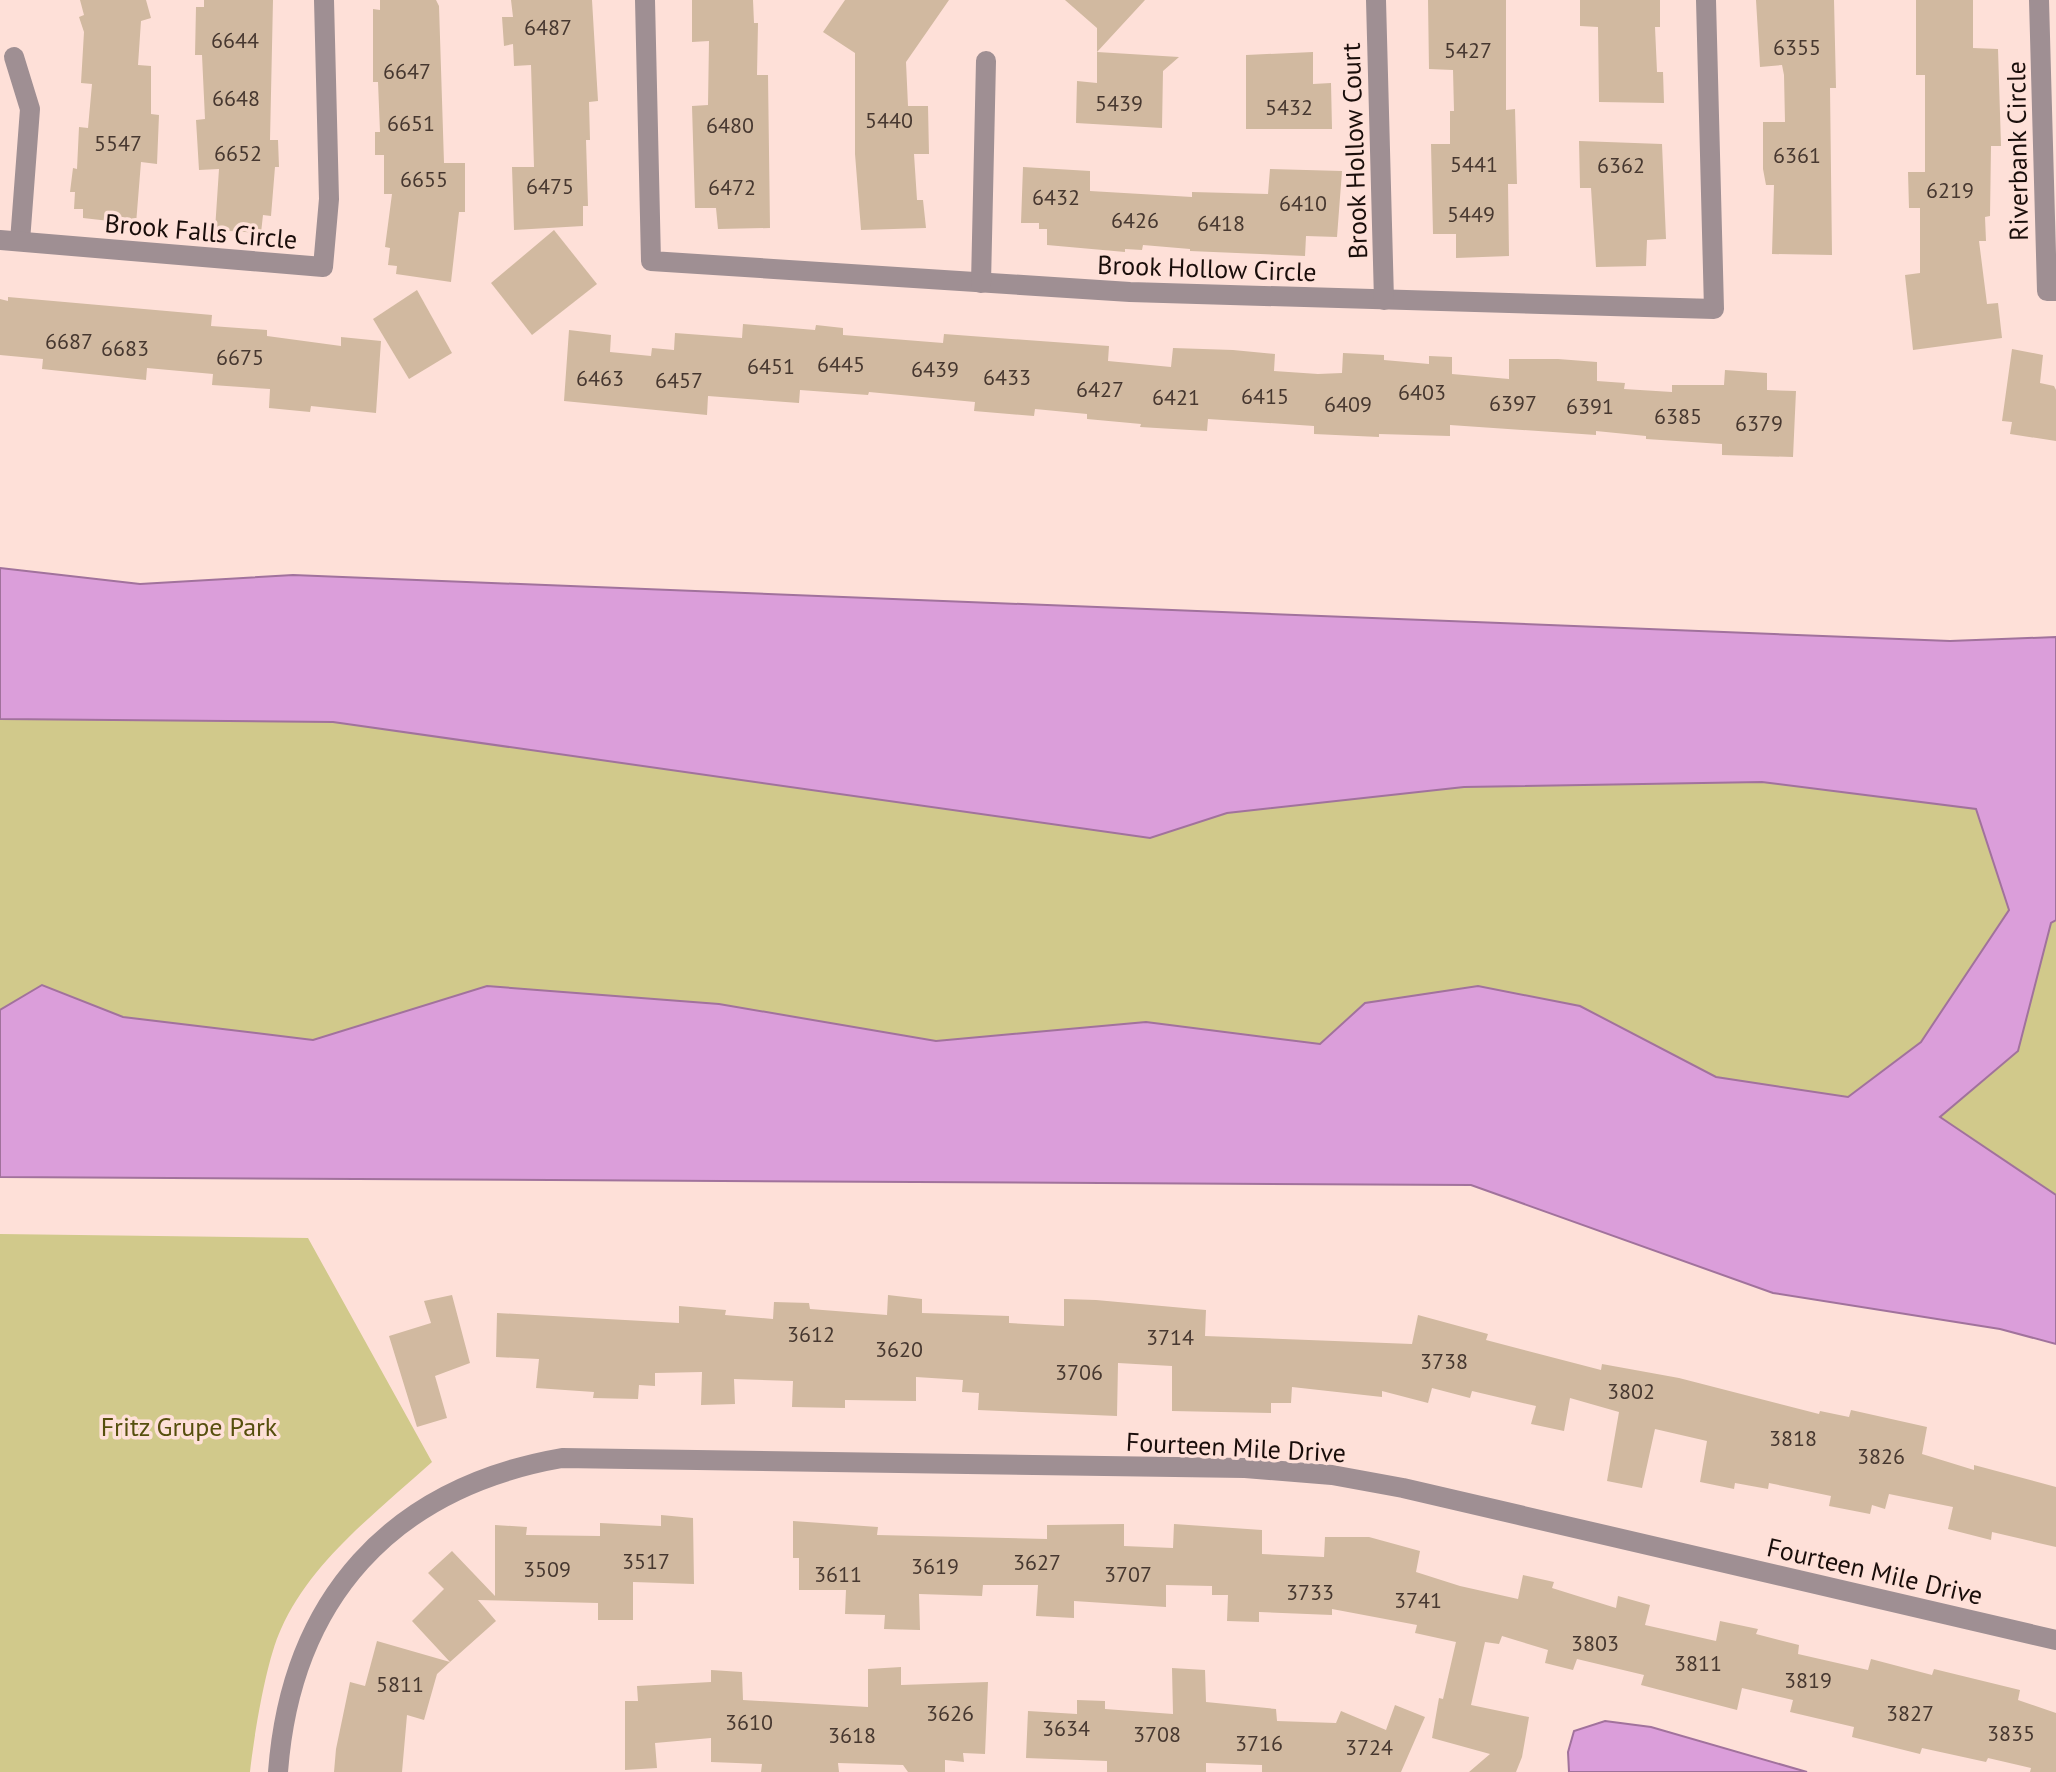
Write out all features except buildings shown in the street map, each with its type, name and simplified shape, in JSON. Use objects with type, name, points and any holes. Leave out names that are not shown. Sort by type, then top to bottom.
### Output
[{"type":"street","name":"Brook Falls Circle","points":[[10,240],[323,267],[329,199],[324,0]]},
{"type":"street","name":"Brook Hollow Circle","points":[[645,0],[651,261],[981,283],[1384,300],[1714,309],[1706,0]]},
{"type":"street","name":"Brook Hollow Court","points":[[1376,0],[1384,300]]},
{"type":"street","name":"Riverbank Circle","points":[[2039,0],[2047,291],[2056,291]]},
{"type":"street","points":[[10,240],[30,109],[24,78],[14,57]]},
{"type":"street","points":[[981,283],[986,61]]},
{"type":"street","name":"Fourteen Mile Drive","points":[[278,1772],[285,1704],[300,1657],[325,1608],[381,1541],[449,1492],[522,1465],[562,1458],[1229,1468],[1332,1475],[1403,1488],[2056,1640]]},
{"type":"green space","points":[[0,673],[1929,754],[2056,800],[2056,1234],[0,1050]]},
{"type":"green space","name":"Fritz Grupe Park","points":[[0,1234],[308,1238],[432,1462],[348,1538],[294,1604],[270,1660],[250,1772],[0,1772]]},
{"type":"shaded area","points":[[0,568],[140,584],[293,575],[1950,641],[2056,637],[2056,920],[2051,923],[2018,1051],[1940,1117],[2056,1195],[2056,1344],[2000,1329],[1773,1293],[1471,1185],[0,1177],[0,1010],[42,985],[123,1017],[313,1040],[487,986],[719,1004],[936,1041],[1146,1022],[1320,1044],[1365,1003],[1478,986],[1580,1006],[1716,1077],[1848,1097],[1921,1042],[2009,910],[1976,809],[1762,782],[1464,787],[1227,813],[1150,838],[333,722],[0,719]]},
{"type":"shaded area","points":[[1605,1721],[1651,1727],[1807,1772],[1569,1772],[1568,1752],[1574,1731]]}]
